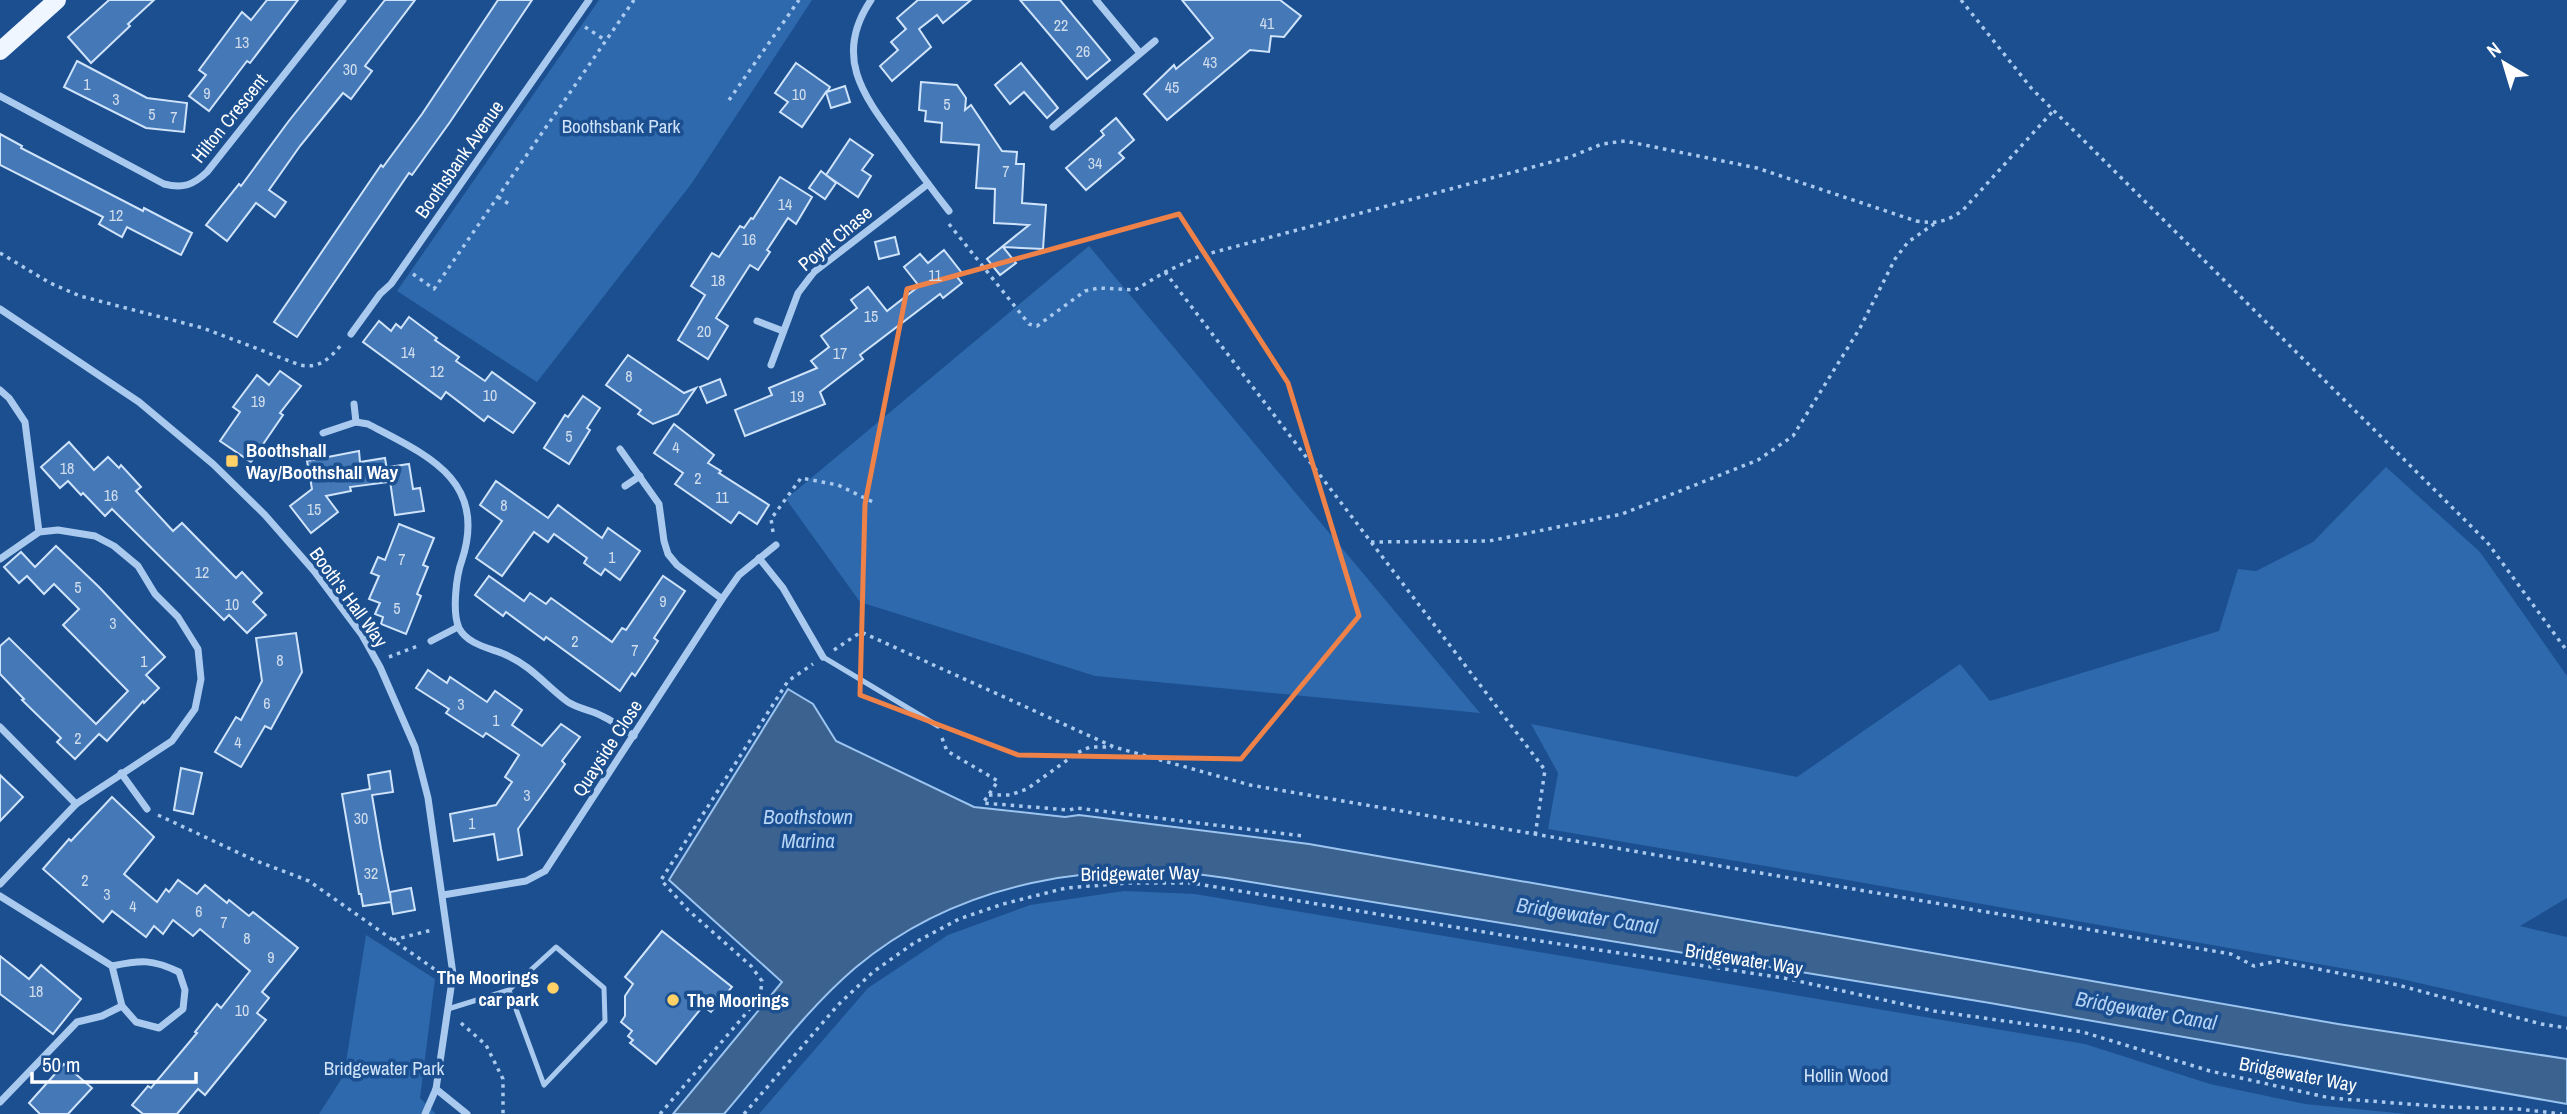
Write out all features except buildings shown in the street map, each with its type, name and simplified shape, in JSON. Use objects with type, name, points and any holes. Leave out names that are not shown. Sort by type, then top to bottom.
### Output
[{"type":"main road","points":[[0,51],[57,0]]},
{"type":"street","name":"Hilton Crescent","points":[[0,96],[164,184],[186,186],[207,172],[343,0]]},
{"type":"street","name":"Boothsbank Avenue","points":[[351,334],[403,267],[589,0]]},
{"type":"street","points":[[871,0],[855,35],[854,58],[858,81],[868,102],[948,211]]},
{"type":"street","points":[[1096,0],[1140,54]]},
{"type":"street","points":[[1053,127],[1155,41]]},
{"type":"street","name":"Poynt Chase","points":[[771,365],[798,293],[814,272],[928,184]]},
{"type":"street","name":"Booth's Hall Way","points":[[0,309],[139,402],[213,464],[265,515],[314,571],[362,635],[377,662],[399,706],[415,747],[428,798],[447,926],[452,981],[436,1089],[425,1114]]},
{"type":"street","points":[[757,321],[783,331]]},
{"type":"street","points":[[0,390],[9,398],[25,422],[39,532]]},
{"type":"street","points":[[354,404],[356,422]]},
{"type":"street","points":[[323,433],[356,422],[368,424],[436,462],[459,490],[466,508],[466,546],[456,586],[458,627],[469,640],[526,666],[577,707],[604,716],[634,736]]},
{"type":"street","points":[[620,449],[659,504],[668,554],[677,565],[722,599]]},
{"type":"street","points":[[625,486],[640,476]]},
{"type":"street","points":[[0,559],[39,532],[75,532],[95,536],[114,546],[138,566],[155,594],[178,617],[198,649],[201,679],[195,709],[172,741],[76,804],[0,884]]},
{"type":"street","name":"Quayside Close","points":[[443,895],[526,881],[545,871],[739,575],[776,545]]},
{"type":"street","points":[[758,558],[783,588],[824,657]]},
{"type":"street","points":[[431,641],[458,627]]},
{"type":"street","points":[[0,727],[76,804]]},
{"type":"street","points":[[121,773],[147,810]]},
{"type":"street","points":[[0,896],[112,966],[122,1006],[136,1022],[159,1028],[183,1009],[186,990],[179,972],[159,962],[135,961],[112,966]]},
{"type":"street","points":[[0,1102],[76,1022],[102,1016],[122,1006]]},
{"type":"street","points":[[436,1089],[467,1114]]},
{"type":"lane","points":[[824,657],[937,726]]},
{"type":"lane","points":[[448,1009],[509,990],[556,947],[604,988],[605,1021],[544,1085],[509,990]]},
{"type":"path","points":[[403,267],[434,289],[634,0]]},
{"type":"path","points":[[729,100],[799,0]]},
{"type":"path","points":[[1961,0],[2032,89],[2487,542],[2567,651]]},
{"type":"path","points":[[575,20],[606,40]]},
{"type":"path","points":[[1371,542],[1489,541],[1622,514],[1758,460],[1793,436],[1860,328],[1895,259],[1908,242],[1934,224],[1950,220],[1963,210],[2054,110]]},
{"type":"path","points":[[948,211],[949,226],[1029,324],[1037,326],[1085,291],[1099,288],[1135,290],[1200,256],[1570,157],[1602,144],[1625,141],[1757,168],[1916,221],[1934,224]]},
{"type":"path","points":[[498,197],[509,204]]},
{"type":"path","points":[[0,253],[50,283],[80,296],[203,328],[300,365],[312,367],[322,363],[351,334]]},
{"type":"path","points":[[1165,272],[1545,770],[1535,836]]},
{"type":"path","points":[[776,545],[771,519],[802,478],[838,485],[875,503]]},
{"type":"path","points":[[660,1114],[760,997],[762,981],[751,966],[688,911],[661,880],[788,681],[861,632],[1114,747],[1250,785],[2231,954],[2254,966],[2278,961],[2398,985],[2541,1024],[2567,1028]]},
{"type":"path","points":[[377,662],[431,641]]},
{"type":"path","points":[[937,726],[947,751],[998,781],[983,803],[1069,810],[1077,808],[1303,836]]},
{"type":"path","points":[[989,795],[1010,795],[1027,789],[1077,753],[1090,747],[1114,747]]},
{"type":"path","points":[[147,810],[198,835],[309,881],[452,981]]},
{"type":"path","name":"Bridgewater Way","points":[[744,1114],[838,1005],[873,972],[914,943],[959,919],[1003,904],[1066,888],[1128,883],[1192,883],[1507,936],[1784,978],[1934,1011],[2083,1032],[2210,1071],[2330,1098],[2562,1114]]},
{"type":"path","points":[[393,940],[447,926]]},
{"type":"path","points":[[448,1009],[467,1031],[486,1045],[503,1079],[503,1114]]},
{"type":"highlighted area","points":[[1179,214],[1288,383],[1359,616],[1241,759],[1018,755],[860,695],[865,504],[907,289]]},
{"type":"green space","name":"Boothsbank Park","points":[[599,0],[812,0],[692,183],[537,382],[397,291]]},
{"type":"green space","points":[[1089,246],[1480,713],[1095,676],[860,602],[786,499]]},
{"type":"green space","points":[[2386,467],[2480,552],[2567,676],[2567,898],[2520,926],[2567,937],[2567,1017],[2397,978],[1548,829],[1558,773],[1531,724],[1797,777],[1960,664],[1990,701],[2219,631],[2238,569],[2256,571],[2313,542]]},
{"type":"green space","name":"Hollin Wood","points":[[1124,891],[1195,894],[2085,1044],[2210,1084],[2305,1104],[2407,1114],[759,1114],[868,988],[948,935],[1030,905]]},
{"type":"green space","name":"Bridgewater Park","points":[[366,935],[435,979],[420,1098],[436,1114],[319,1114],[344,1075]]},
{"type":"water","points":[[788,689],[813,704],[836,741],[974,807],[1065,817],[1079,815],[1309,844],[2338,1024],[2567,1059],[2567,1104],[1990,1003],[1226,878],[1128,872],[1079,875],[1030,883],[983,896],[938,915],[895,939],[837,984],[724,1114],[673,1114],[782,982],[669,880]]},
{"type":"place","name":"Boothshall Way/Boothshall Way","points":[[232,461]]},
{"type":"place","name":"The Moorings car park","points":[[553,988]]},
{"type":"place","name":"The Moorings","points":[[673,1000]]},
{"type":"water label","name":"Boothstown Marina","points":[[808,829]]},
{"type":"water label","name":"Bridgewater Canal","points":[[1587,916]]},
{"type":"water label","name":"Bridgewater Canal","points":[[2146,1011]]}]
